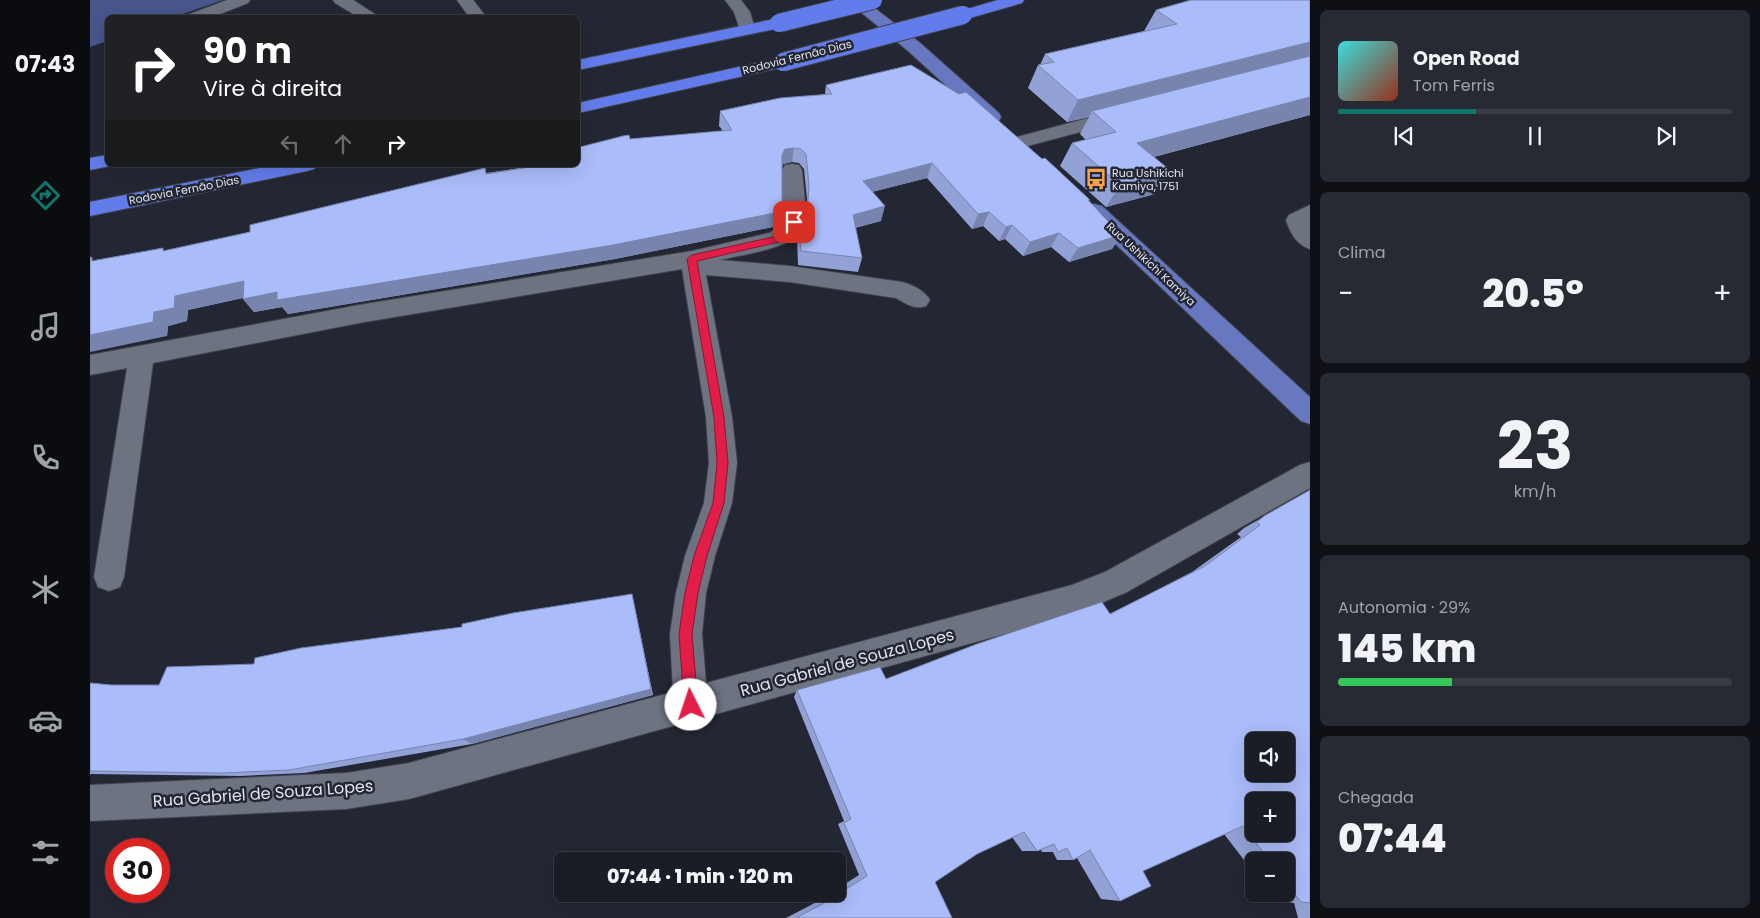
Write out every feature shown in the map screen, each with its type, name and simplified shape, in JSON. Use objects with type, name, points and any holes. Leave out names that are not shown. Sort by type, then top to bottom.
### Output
[{"type":"highway","points":[[580,65],[779,23],[873,0]]},
{"type":"highway","name":"Rodovia Fernão Dias","points":[[580,108],[784,62],[1016,0]]},
{"type":"highway","points":[[90,164],[105,162]]},
{"type":"highway","name":"Rodovia Fernão Dias","points":[[90,209],[297,167]]},
{"type":"main road","points":[[854,0],[913,46],[1040,161]]},
{"type":"main road","name":"Rua Ushikichi Kamiya","points":[[1081,199],[1310,413]]},
{"type":"street","points":[[201,15],[242,0]]},
{"type":"street","points":[[341,0],[367,15]]},
{"type":"street","points":[[465,0],[476,15]]},
{"type":"street","points":[[733,0],[742,12],[747,30]]},
{"type":"street","points":[[1020,142],[1136,112]]},
{"type":"street","points":[[90,365],[359,314],[692,262],[776,239],[792,230],[794,222],[792,170]]},
{"type":"street","points":[[1310,212],[1297,220],[1300,229],[1310,241]]},
{"type":"street","points":[[692,262],[902,290],[918,300]]},
{"type":"street","points":[[691,705],[687,625],[691,593],[700,556],[718,503],[723,463],[719,417],[692,262]]},
{"type":"street","points":[[109,578],[142,354]]},
{"type":"street","name":"Rua Gabriel de Souza Lopes","points":[[90,803],[346,791],[409,780],[691,705],[1073,600],[1116,582],[1310,474]]},
{"type":"shaded area","points":[[90,0],[223,0],[180,15],[105,15],[105,42],[90,47]]},
{"type":"building","points":[[1191,0],[1310,0],[1310,42],[1078,100],[1038,65],[1054,62],[1045,54],[1177,24],[1156,10]]},
{"type":"building","points":[[1310,56],[1310,97],[1137,143],[1171,171],[1120,185],[1072,143],[1116,132],[1092,111]]},
{"type":"building","points":[[911,65],[959,94],[966,92],[1042,159],[1045,158],[1090,200],[1088,200],[1121,235],[1078,248],[1059,233],[1030,242],[1012,225],[1006,227],[989,212],[978,214],[932,163],[863,181],[885,206],[853,215],[862,258],[801,251],[799,224],[807,214],[809,185],[806,154],[801,149],[794,148],[785,149],[782,155],[782,211],[780,212],[613,245],[277,300],[277,292],[243,299],[244,281],[175,296],[174,308],[154,312],[153,322],[90,335],[90,258],[92,257],[92,261],[163,248],[163,251],[250,232],[250,225],[485,168],[486,174],[530,167],[580,167],[580,147],[629,135],[630,139],[732,130],[720,111],[780,98],[832,94],[826,85]]},
{"type":"building","points":[[1310,490],[1310,903],[1301,902],[1295,894],[1295,852],[1263,852],[1255,842],[1295,842],[1295,792],[1245,792],[1245,829],[1243,826],[1143,871],[1151,886],[1120,901],[1090,850],[1073,860],[1067,848],[1058,852],[1054,844],[1037,851],[1024,832],[977,854],[935,882],[952,918],[796,918],[826,902],[846,902],[846,889],[867,876],[844,823],[851,819],[797,690],[880,667],[886,679],[977,644],[1102,602],[1110,614],[1205,566],[1260,525],[1257,522],[1264,516]]},
{"type":"building","points":[[632,594],[651,689],[463,739],[289,770],[222,773],[90,771],[90,683],[159,685],[167,667],[254,664],[255,658],[301,648],[462,627],[462,624],[513,613]]},
{"type":"place","name":"Rua Ushikichi Kamiya, 1751","points":[[1096,179]]},
{"type":"route","points":[[691,705],[686,634],[687,620],[700,556],[718,503],[723,463],[719,417],[692,259],[776,239],[787,235],[792,230],[794,222]]}]
